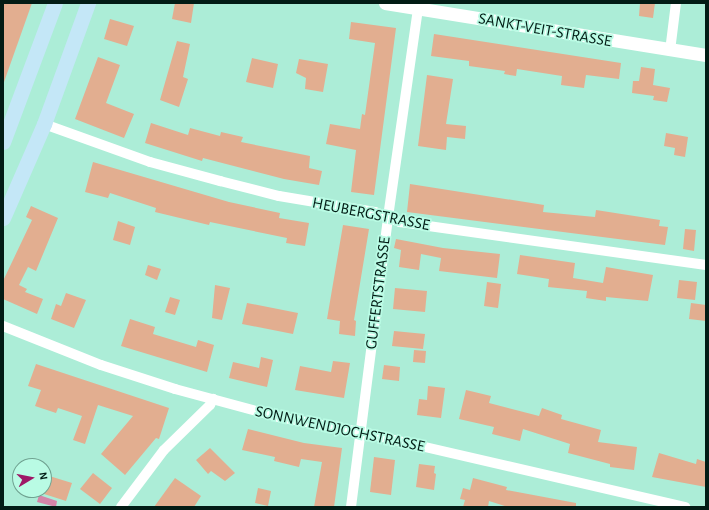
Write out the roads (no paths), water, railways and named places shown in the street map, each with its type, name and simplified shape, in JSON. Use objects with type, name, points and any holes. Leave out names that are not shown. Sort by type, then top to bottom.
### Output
[{"type":"main road","points":[[4,137],[56,3]]},
{"type":"main road","points":[[3,218],[44,124],[88,3]]},
{"type":"street","name":"SANKT-VEIT-STRASSE","points":[[385,3],[670,51],[706,55]]},
{"type":"street","points":[[670,51],[676,3]]},
{"type":"street","name":"GUFFERTSTRASSE","points":[[351,507],[388,217],[418,9]]},
{"type":"street","name":"HEUBERGSTRASSE","points":[[44,124],[150,162],[280,196],[388,217],[400,222],[706,265]]},
{"type":"street","name":"SONNWENDJOCHSTRASSE","points":[[3,326],[101,364],[213,399],[279,417],[360,432],[685,507]]},
{"type":"street","points":[[121,507],[164,450],[210,405],[213,399]]}]
